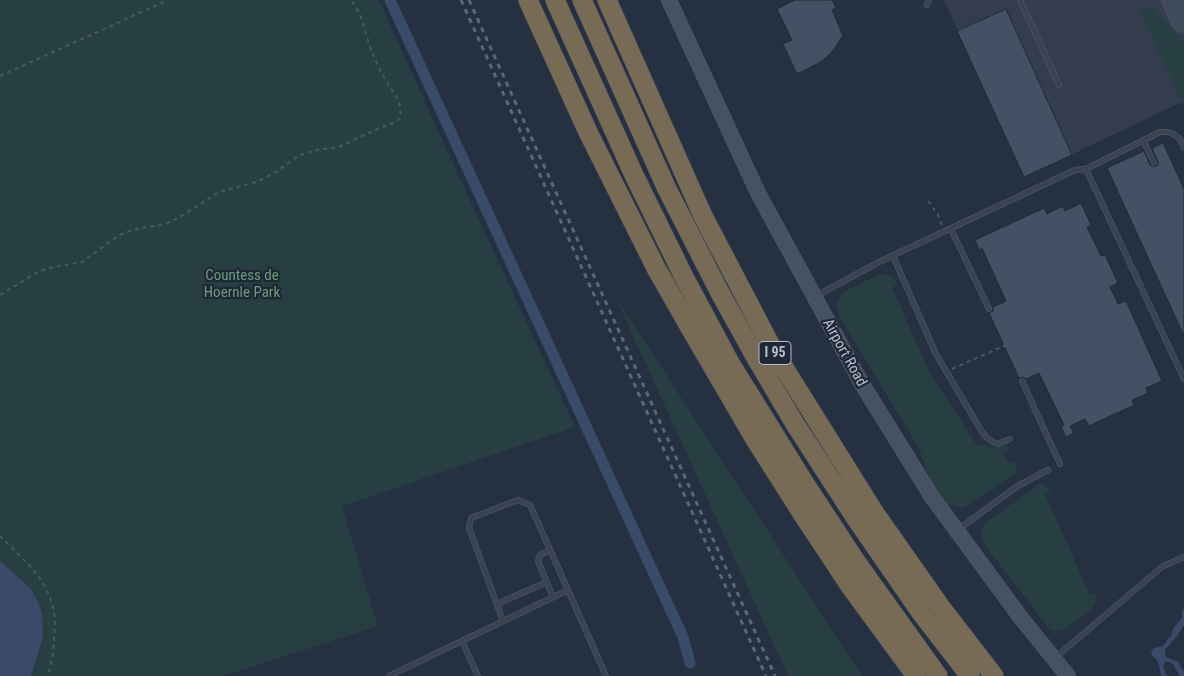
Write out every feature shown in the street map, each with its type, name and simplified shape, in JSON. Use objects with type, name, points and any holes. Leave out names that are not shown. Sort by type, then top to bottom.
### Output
[{"type":"highway","points":[[528,0],[588,132],[656,268],[684,318],[756,441],[803,515],[850,586],[916,676]]},
{"type":"highway","points":[[555,0],[634,175],[684,277],[730,363],[806,487],[938,676]]},
{"type":"highway","points":[[582,0],[672,197],[719,291],[770,382],[878,552],[970,676]]},
{"type":"highway","name":"I 95","points":[[607,0],[703,216],[773,350],[874,512],[940,606],[994,676]]},
{"type":"street","name":"Airport Road","points":[[670,0],[758,192],[813,297],[862,384],[932,497],[1020,618],[1068,676]]},
{"type":"lane","points":[[1020,0],[1059,85]]},
{"type":"lane","points":[[813,297],[893,256],[1076,170],[1086,169],[1160,132],[1168,132],[1180,139],[1184,148]]},
{"type":"lane","points":[[1143,140],[1154,163]]},
{"type":"lane","points":[[1086,169],[1184,379]]},
{"type":"lane","points":[[951,229],[989,309]]},
{"type":"lane","points":[[893,256],[946,372],[987,438],[998,444],[1010,439]]},
{"type":"lane","points":[[1022,381],[1060,464]]},
{"type":"lane","points":[[957,531],[1016,487],[1048,470]]},
{"type":"lane","points":[[503,621],[469,528],[471,518],[518,500],[530,505],[606,676]]},
{"type":"lane","points":[[550,550],[540,555],[538,561],[553,597]]},
{"type":"lane","points":[[1054,659],[1164,566],[1184,557]]},
{"type":"lane","points":[[497,604],[547,582]]},
{"type":"lane","points":[[389,676],[568,590]]},
{"type":"lane","points":[[462,641],[478,676]]},
{"type":"path","points":[[0,76],[168,0]]},
{"type":"path","points":[[0,295],[48,268],[82,262],[118,236],[132,230],[165,224],[180,217],[219,192],[256,182],[273,174],[298,156],[315,150],[339,147],[396,122],[401,117],[398,101],[382,74],[371,50],[360,14],[350,0]]},
{"type":"path","points":[[928,202],[938,215],[944,232]]},
{"type":"path","points":[[946,372],[1006,345]]},
{"type":"path","points":[[0,536],[31,568],[49,595],[54,610],[55,631],[53,654],[48,676]]},
{"type":"shaded area","points":[[944,0],[1184,0],[1184,106],[1182,102],[1024,177]]},
{"type":"green space","name":"Countess de Hoernle Park","points":[[0,0],[379,0],[575,427],[342,506],[378,626],[224,676],[0,676]]},
{"type":"green space","points":[[1154,7],[1179,36],[1184,46],[1184,106],[1139,10]]},
{"type":"green space","points":[[880,274],[892,276],[898,284],[892,288],[929,371],[978,447],[985,444],[992,447],[1009,446],[1009,450],[1003,453],[1010,464],[1015,462],[1017,464],[1015,474],[963,508],[944,502],[931,483],[919,448],[839,316],[838,308],[835,308],[839,297],[846,291]]},
{"type":"green space","points":[[615,296],[862,676],[788,676]]},
{"type":"green space","points":[[1043,484],[1051,491],[1045,494],[1090,595],[1095,593],[1097,600],[1091,610],[1065,629],[1058,631],[1051,631],[989,551],[983,542],[981,533],[983,525],[989,520],[1038,485]]},
{"type":"water","points":[[0,561],[32,590],[42,612],[43,637],[31,676],[0,676]]},
{"type":"water","points":[[1184,608],[1184,625],[1165,650],[1165,654],[1166,657],[1178,662],[1184,672],[1184,676],[1180,676],[1173,664],[1166,661],[1163,666],[1166,675],[1169,676],[1161,676],[1159,664],[1151,652],[1154,648],[1163,646],[1172,634],[1173,629],[1182,618]]},
{"type":"building","points":[[795,0],[832,0],[836,8],[832,10],[843,36],[831,53],[821,62],[797,74],[783,44],[792,40],[777,9]]},
{"type":"building","points":[[1006,9],[1072,155],[1024,177],[957,31]]},
{"type":"building","points":[[1163,143],[1184,189],[1184,336],[1107,168],[1144,151],[1150,165],[1155,167],[1158,165],[1158,162],[1152,148]]},
{"type":"building","points":[[1081,203],[1091,225],[1087,227],[1101,256],[1105,255],[1118,283],[1110,287],[1118,304],[1126,301],[1162,381],[1146,388],[1148,393],[1132,400],[1134,405],[1089,426],[1085,419],[1070,426],[1074,433],[1066,437],[1061,427],[1064,425],[1039,373],[1026,379],[1023,377],[1019,378],[989,313],[993,311],[993,307],[1006,301],[982,248],[979,250],[975,240],[1044,208],[1047,214],[1063,206],[1065,211]]},
{"type":"waterway","points":[[390,0],[683,637],[690,663]]},
{"type":"taxiway","points":[[1175,0],[1184,19]]},
{"type":"railway","points":[[461,0],[766,676]]},
{"type":"railway","points":[[469,0],[775,676]]}]
